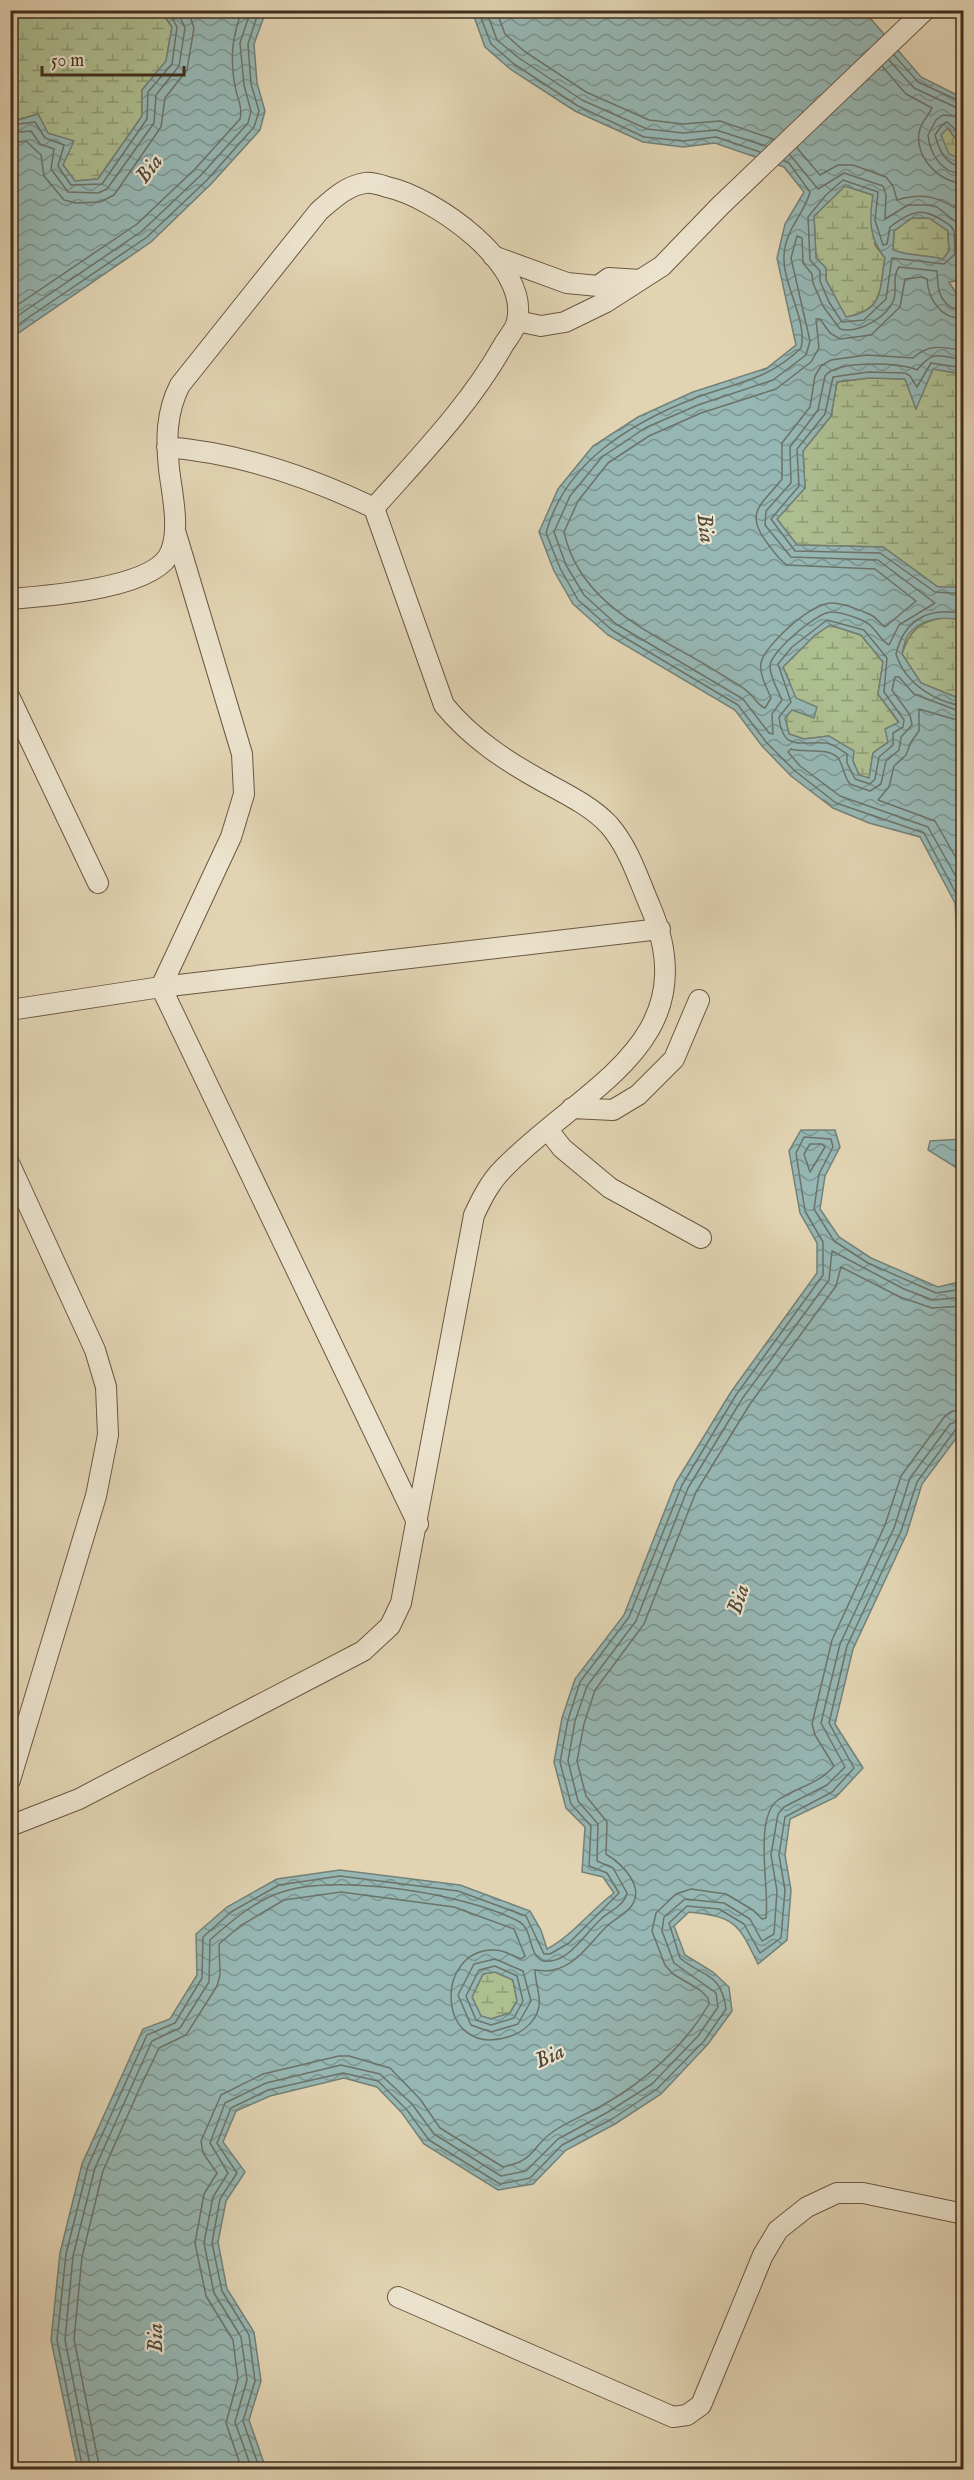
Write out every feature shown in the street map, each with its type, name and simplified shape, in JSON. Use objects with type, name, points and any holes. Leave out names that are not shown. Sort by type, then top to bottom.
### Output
[{"type":"street","points":[[518,321],[541,326],[565,322],[606,302],[662,266],[720,206],[925,10]]},
{"type":"street","points":[[161,987],[231,837],[244,794],[242,754],[175,531],[167,447],[170,404],[180,385],[319,211],[346,189],[367,182],[406,191],[435,207],[472,235],[493,256],[516,290],[518,321],[496,359],[458,413],[374,507]]},
{"type":"street","points":[[493,256],[567,283],[598,286],[609,278],[640,280]]},
{"type":"street","points":[[10,1826],[79,1799],[363,1651],[390,1626],[401,1604],[418,1524],[474,1215],[486,1190],[503,1169],[621,1065],[644,1039],[660,1013],[665,985],[666,956],[660,929],[628,853],[608,825],[586,805],[485,746],[461,726],[444,705],[374,507],[338,490],[210,450],[167,447]]},
{"type":"street","points":[[10,599],[66,593],[109,585],[155,570],[171,553],[175,531]]},
{"type":"street","points":[[10,698],[98,883]]},
{"type":"street","points":[[10,1010],[161,987],[660,929]]},
{"type":"street","points":[[161,987],[418,1524]]},
{"type":"street","points":[[572,1108],[613,1110],[638,1095],[674,1059],[699,1000]]},
{"type":"street","points":[[548,1130],[562,1148],[610,1188],[701,1238]]},
{"type":"street","points":[[10,1165],[95,1350],[106,1387],[108,1435],[96,1496],[10,1780]]},
{"type":"street","points":[[398,2297],[673,2417],[687,2415],[701,2405],[763,2255],[778,2230],[807,2207],[837,2193],[863,2193],[963,2214]]},
{"type":"green space","points":[[161,11],[172,27],[166,61],[142,90],[142,116],[98,179],[75,181],[63,165],[38,114],[14,121],[11,116],[11,16],[102,16]]},
{"type":"green space","points":[[947,127],[963,149],[963,160],[948,154],[941,135]]},
{"type":"green space","points":[[845,186],[873,195],[875,245],[885,258],[880,289],[874,304],[859,314],[846,317],[826,280],[826,268],[816,258],[814,216]]},
{"type":"green space","points":[[912,218],[929,218],[948,231],[949,251],[943,259],[893,251],[894,231]]},
{"type":"green space","points":[[933,369],[963,374],[963,588],[938,587],[883,547],[797,545],[777,519],[805,488],[803,451],[831,416],[837,382],[869,378],[905,379],[916,408]]},
{"type":"green space","points":[[947,617],[962,620],[964,625],[963,700],[921,683],[902,654],[909,638],[917,628],[930,621]]},
{"type":"green space","points":[[830,625],[861,635],[883,662],[878,694],[899,723],[888,742],[873,753],[869,779],[859,775],[853,761],[829,736],[804,739],[789,734],[785,718],[792,705],[793,693],[783,667],[815,635]]},
{"type":"green space","points":[[495,1972],[513,1980],[517,2001],[510,2013],[491,2019],[481,2016],[472,1997],[483,1974]]},
{"type":"water","points":[[11,10],[146,11],[113,16],[79,17],[11,16]]},
{"type":"water","name":"Bia","points":[[161,11],[266,11],[254,44],[257,83],[265,111],[260,130],[211,184],[151,242],[11,338],[11,116],[15,121],[38,114],[48,133],[74,141],[63,165],[75,181],[98,179],[142,116],[142,90],[166,61],[172,27]]},
{"type":"water","name":"Bia","points":[[472,11],[864,11],[921,77],[963,98],[963,149],[948,128],[941,135],[949,154],[963,160],[963,280],[949,282],[958,296],[963,293],[963,374],[933,369],[916,409],[905,379],[869,378],[837,382],[831,416],[803,451],[805,488],[777,519],[797,545],[883,547],[938,587],[963,587],[963,625],[962,620],[955,619],[925,622],[908,635],[902,654],[921,683],[963,700],[963,938],[957,937],[955,903],[920,837],[869,823],[833,808],[791,776],[762,746],[735,710],[608,635],[573,604],[554,571],[539,532],[558,489],[593,446],[638,417],[693,392],[767,368],[796,345],[777,258],[785,224],[804,192],[784,167],[715,143],[683,147],[643,142],[575,111],[510,69],[485,47]],"holes":[[[845,186],[873,195],[871,213],[873,236],[885,258],[878,297],[874,304],[859,314],[846,317],[826,280],[826,268],[816,258],[814,216]],[[912,218],[929,218],[948,231],[949,251],[943,259],[893,250],[894,231]],[[830,625],[861,635],[883,662],[878,694],[899,722],[885,729],[888,742],[873,753],[869,778],[859,775],[853,761],[854,751],[829,736],[804,739],[789,734],[785,718],[792,710],[814,718],[817,707],[796,698],[783,667],[815,635]]]},
{"type":"water","name":"Bia","points":[[801,1130],[835,1130],[840,1147],[825,1176],[820,1209],[839,1237],[871,1258],[938,1287],[963,1281],[963,1429],[922,1484],[907,1533],[853,1649],[835,1724],[863,1768],[836,1797],[790,1819],[785,1855],[791,1890],[787,1940],[758,1964],[740,1931],[726,1920],[717,1916],[689,1912],[674,1926],[685,1955],[713,1972],[729,1987],[732,2011],[708,2044],[661,2094],[615,2124],[566,2150],[533,2184],[498,2190],[424,2144],[402,2113],[377,2087],[344,2078],[270,2096],[236,2111],[223,2142],[245,2172],[226,2201],[218,2242],[227,2289],[254,2332],[261,2381],[249,2420],[266,2469],[78,2469],[51,2340],[60,2253],[82,2164],[143,2029],[170,2019],[197,1975],[196,1934],[227,1907],[277,1879],[340,1870],[460,1885],[530,1911],[541,1930],[547,1949],[565,1937],[614,1893],[603,1877],[582,1872],[585,1827],[566,1808],[554,1762],[562,1718],[575,1679],[624,1615],[676,1482],[731,1392],[817,1273],[817,1243],[800,1213],[789,1151]],"holes":[[[495,1972],[513,1980],[517,2001],[510,2013],[491,2019],[481,2016],[472,1997],[483,1974]]]},
{"type":"water","points":[[963,1139],[963,1172],[928,1150],[930,1141]]}]
